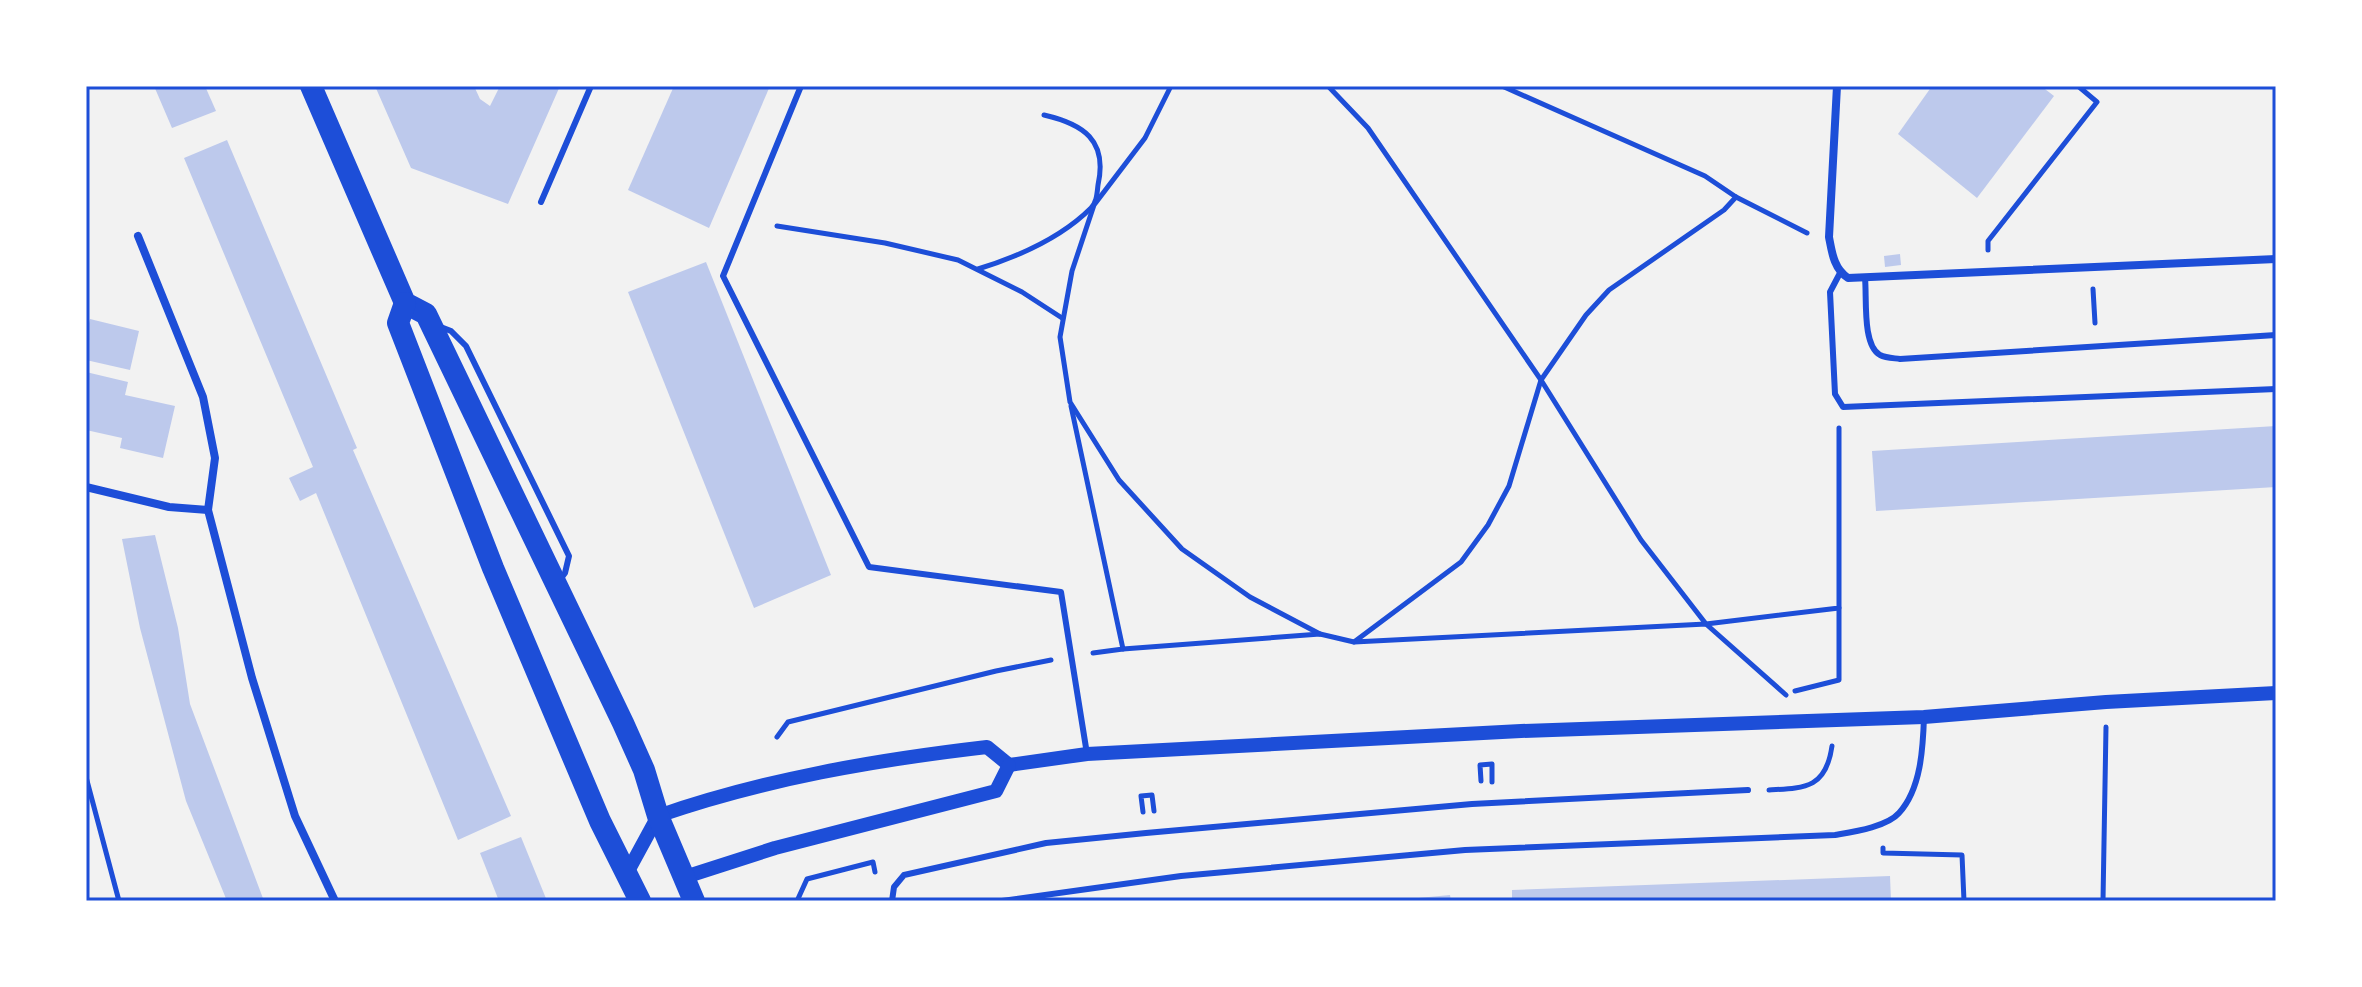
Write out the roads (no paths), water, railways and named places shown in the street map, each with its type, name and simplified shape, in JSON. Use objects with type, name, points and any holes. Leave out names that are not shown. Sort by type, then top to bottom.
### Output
[{"type":"highway","points":[[311,86],[405,303],[426,314],[644,770],[658,816],[694,901]]},
{"type":"highway","points":[[405,303],[398,323],[493,568],[600,821],[640,901]]},
{"type":"street","points":[[1837,86],[1829,237],[1840,273],[1848,278],[2276,259]]},
{"type":"street","points":[[138,236],[203,397],[215,458],[208,510],[252,678],[295,816],[335,901]]},
{"type":"street","points":[[86,487],[169,507],[208,510]]},
{"type":"street","points":[[627,873],[658,816],[721,795],[840,768],[987,747],[1009,765],[1087,754],[1521,731],[1924,717],[2106,702],[2276,693]]},
{"type":"street","points":[[685,877],[775,848],[996,791],[1009,765]]},
{"type":"lane","points":[[541,202],[591,86]]},
{"type":"lane","points":[[801,86],[723,276],[869,567],[1061,592],[1087,754]]},
{"type":"lane","points":[[1840,273],[1830,292],[1835,394],[1843,407],[2276,389]]},
{"type":"lane","points":[[1865,278],[1868,340],[1882,356],[1900,359],[2276,335]]},
{"type":"lane","points":[[1002,901],[1181,876],[1465,850],[1835,835],[1868,829],[1898,815],[1911,792],[1923,752],[1924,717]]},
{"type":"lane","points":[[892,901],[894,887],[904,875],[1046,843],[1472,804],[1748,790]]}]
